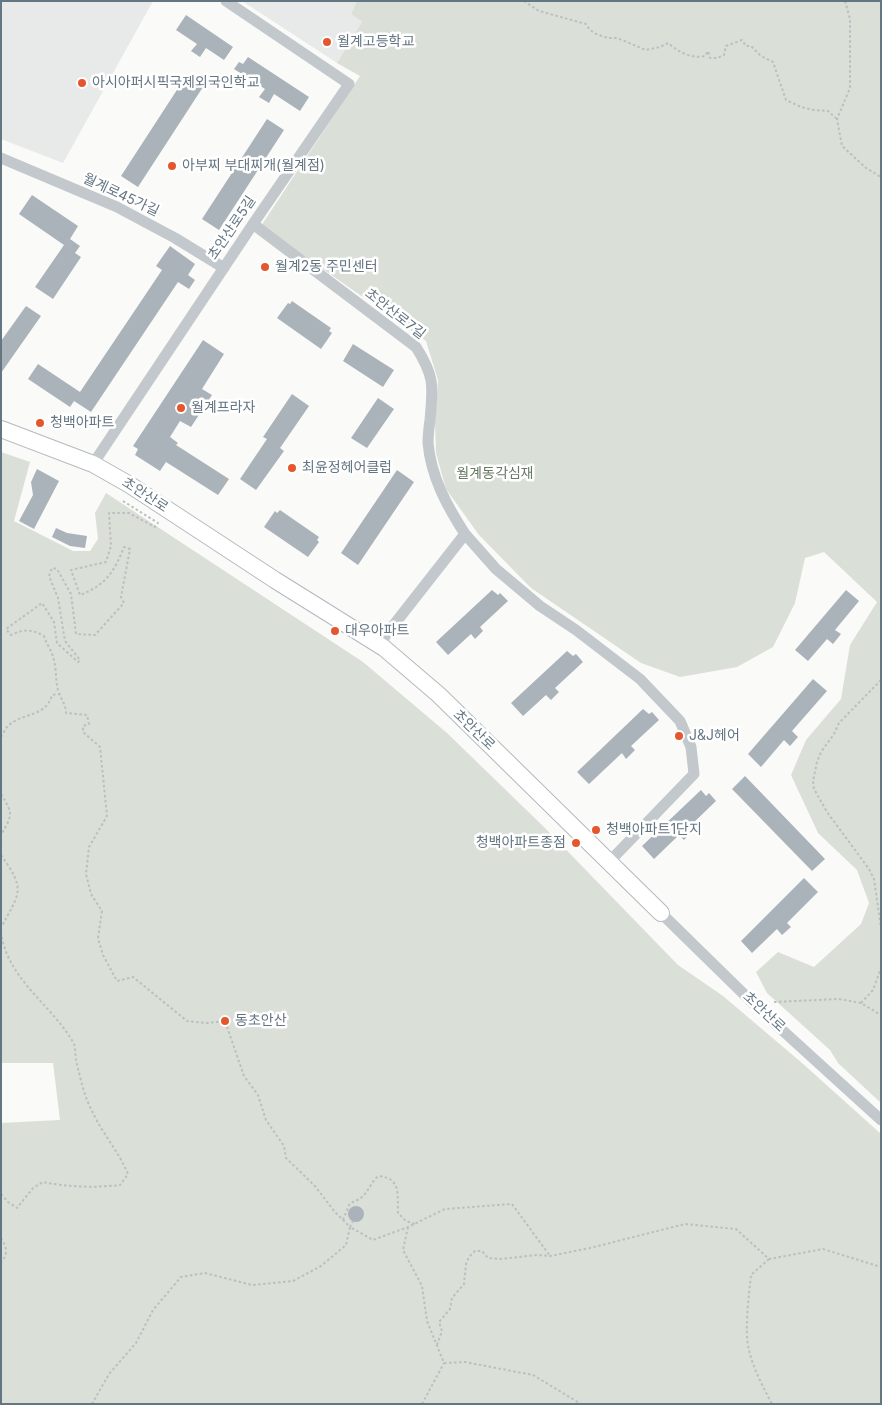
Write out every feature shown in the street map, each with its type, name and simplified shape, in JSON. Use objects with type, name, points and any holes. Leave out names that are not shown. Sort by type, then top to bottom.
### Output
[{"type":"street","name":"초안산로5길","points":[[93,464],[349,84],[226,1]]},
{"type":"street","name":"월계로45가길","points":[[1,158],[117,207],[176,238],[224,268]]},
{"type":"street","name":"초안산로7길","points":[[253,224],[416,347],[427,365],[433,385],[428,442],[435,480],[465,534],[496,569],[540,606],[576,630],[640,679],[680,721],[691,747],[694,774],[609,862]]},
{"type":"street","name":"초안산로","points":[[1,429],[93,464],[130,485],[275,580],[378,644],[438,695],[759,1009],[881,1120]]},
{"type":"street","points":[[378,644],[465,534]]},
{"type":"path","points":[[524,1],[539,11],[586,24],[596,34],[608,38],[617,38],[646,50],[668,43],[678,51],[698,58],[706,56],[708,51],[710,58],[718,58],[724,55],[726,46],[742,40],[746,46],[752,46],[761,56],[773,62],[786,100],[802,107],[828,111],[838,119]]},
{"type":"path","points":[[845,1],[850,19],[850,88],[838,119],[842,146],[866,168],[881,177]]},
{"type":"path","points":[[6,629],[42,602],[54,622],[57,643],[78,662],[80,660],[65,641],[58,598],[49,576],[52,568],[57,569],[72,594],[76,634],[95,635],[124,603],[121,597],[130,549],[124,548],[107,580],[94,590],[80,595],[71,570],[106,562],[111,546],[109,513],[129,513],[155,527],[158,523],[123,501]]},
{"type":"path","points":[[1,626],[11,635],[22,630],[37,631],[44,636],[52,654],[59,694],[66,707],[66,713],[87,715],[89,724],[83,726],[83,732],[100,747],[106,816],[89,847],[86,874],[91,894],[102,911],[98,938],[103,955],[117,981],[133,977],[188,1021],[207,1023],[225,1021],[244,1076],[258,1095],[266,1120],[284,1146],[286,1158],[315,1186],[334,1211],[350,1227],[373,1240],[415,1224],[445,1209],[512,1204],[550,1256]]},
{"type":"path","points":[[881,680],[839,723],[834,734],[821,752],[813,782],[814,789],[823,806],[869,869],[874,880],[881,928]]},
{"type":"path","points":[[1,737],[8,726],[44,709],[50,703],[52,695],[59,694]]},
{"type":"path","points":[[1,794],[9,807],[11,818],[1,835]]},
{"type":"path","points":[[1,855],[11,868],[18,883],[19,894],[1,930],[8,960],[17,974],[52,1014],[74,1044],[76,1059],[92,1111],[128,1174],[120,1184],[106,1187],[60,1185],[43,1182],[33,1188],[17,1208],[1,1194]]},
{"type":"path","points":[[861,1003],[873,990],[881,968]]},
{"type":"path","points":[[774,1002],[839,999],[861,1003],[881,1015]]},
{"type":"path","points":[[343,1220],[350,1203],[361,1200],[378,1176],[392,1180],[397,1186],[398,1213],[406,1221],[415,1224]]},
{"type":"path","points":[[92,1404],[109,1374],[136,1343],[153,1310],[181,1277],[205,1273],[252,1284],[293,1281],[321,1266],[346,1245],[353,1220]]},
{"type":"path","points":[[436,1345],[442,1331],[439,1322],[450,1309],[452,1298],[464,1284],[466,1264],[469,1257],[475,1251],[482,1251],[488,1258],[550,1256],[685,1224],[736,1229],[769,1259]]},
{"type":"path","points":[[408,1227],[403,1250],[422,1286],[427,1321],[444,1363]]},
{"type":"path","points":[[1,1238],[7,1248],[4,1259],[1,1262]]},
{"type":"path","points":[[772,1404],[760,1381],[748,1348],[748,1307],[751,1275],[769,1259],[824,1249],[881,1267]]},
{"type":"path","points":[[444,1363],[465,1362],[533,1375],[581,1404]]},
{"type":"path","points":[[422,1404],[444,1363]]},
{"type":"shaded area","points":[[1,1],[153,1],[63,163],[1,139]]},
{"type":"shaded area","name":"월계고등학교","points":[[242,1],[357,1],[351,14],[362,22],[337,63]]},
{"type":"green space","name":"월계동각심재","points":[[357,1],[881,1],[881,1103],[838,1063],[830,1050],[767,993],[756,972],[778,952],[814,967],[861,924],[869,903],[857,870],[818,833],[791,775],[806,740],[841,699],[850,645],[877,602],[824,552],[805,558],[795,603],[773,647],[737,667],[680,677],[641,663],[531,588],[479,535],[446,489],[436,453],[435,423],[438,380],[426,341],[261,226],[360,76],[337,63],[362,22],[351,14]]},
{"type":"green space","points":[[1,452],[30,462],[14,521],[73,551],[90,551],[98,539],[95,513],[106,493],[363,662],[447,733],[546,829],[678,965],[723,996],[802,1063],[881,1134],[881,1404],[1,1404],[1,1123],[60,1120],[53,1063],[1,1063]]},
{"type":"building","points":[[186,15],[233,47],[224,60],[206,48],[200,57],[191,51],[197,44],[176,30]]},
{"type":"building","points":[[248,57],[309,97],[300,111],[274,94],[269,103],[259,97],[265,89],[234,69],[239,62],[243,64]]},
{"type":"building","points":[[186,76],[203,87],[138,187],[121,176]]},
{"type":"building","points":[[267,119],[284,130],[219,230],[202,219]]},
{"type":"building","points":[[32,195],[78,226],[70,239],[80,246],[75,253],[81,257],[53,299],[35,287],[64,245],[19,214]]},
{"type":"building","points":[[170,246],[195,264],[188,275],[195,280],[189,289],[178,282],[91,412],[74,401],[70,407],[28,379],[38,364],[80,392],[162,270],[156,266]]},
{"type":"building","points":[[292,301],[331,328],[329,331],[332,333],[321,349],[277,318],[288,303],[290,304]]},
{"type":"building","points":[[26,306],[41,316],[1,373],[1,341]]},
{"type":"building","name":"월계프라자","points":[[203,340],[224,354],[202,389],[212,395],[191,427],[180,421],[170,437],[178,443],[176,445],[229,479],[218,495],[166,462],[160,471],[135,455],[138,449],[133,446]]},
{"type":"building","points":[[353,344],[394,370],[383,387],[343,361]]},
{"type":"building","points":[[292,394],[309,406],[280,448],[284,451],[256,490],[240,479],[267,439],[263,437]]},
{"type":"building","points":[[378,398],[394,409],[367,448],[351,438]]},
{"type":"building","points":[[37,469],[59,481],[34,529],[19,521],[33,495],[31,482]]},
{"type":"building","points":[[397,470],[414,482],[358,565],[341,553]]},
{"type":"building","points":[[280,510],[319,537],[317,540],[319,542],[308,557],[264,527],[275,511],[277,513]]},
{"type":"building","points":[[56,528],[67,533],[87,536],[85,548],[70,546],[52,537]]},
{"type":"building","points":[[492,590],[498,595],[500,593],[508,601],[480,627],[483,631],[475,639],[471,634],[448,655],[436,642]]},
{"type":"building","points":[[846,590],[859,601],[835,630],[841,634],[833,644],[827,639],[808,661],[795,650]]},
{"type":"building","points":[[567,651],[573,656],[576,654],[583,662],[555,688],[559,692],[551,700],[546,695],[523,716],[511,703]]},
{"type":"building","points":[[813,679],[827,691],[792,731],[798,737],[790,746],[784,740],[761,767],[748,754]]},
{"type":"building","points":[[643,709],[649,714],[652,712],[659,720],[631,746],[635,750],[626,759],[622,753],[589,784],[577,772]]},
{"type":"building","points":[[745,776],[825,859],[812,871],[732,789]]},
{"type":"building","points":[[701,790],[706,796],[709,793],[716,801],[688,828],[692,832],[684,840],[679,835],[654,859],[642,846]]},
{"type":"building","points":[[804,878],[818,892],[787,923],[791,927],[782,935],[777,929],[752,953],[741,941]]},
{"type":"building","points":[[356,1206],[364,1214],[356,1222],[348,1214]]},
{"type":"place","name":"월계고등학교","points":[[327,42]]},
{"type":"place","name":"아시아퍼시픽국제외국인학교","points":[[82,83]]},
{"type":"place","name":"아부찌 부대찌개(월계점)","points":[[172,166]]},
{"type":"place","name":"월계2동 주민센터","points":[[265,267]]},
{"type":"place","name":"월계프라자","points":[[181,408]]},
{"type":"place","name":"청백아파트","points":[[40,423]]},
{"type":"place","name":"최윤정헤어클럽","points":[[292,468]]},
{"type":"place","name":"대우아파트","points":[[335,631]]},
{"type":"place","name":"J&J헤어","points":[[679,736]]},
{"type":"place","name":"청백아파트1단지","points":[[596,830]]},
{"type":"place","name":"청백아파트종점","points":[[576,843]]},
{"type":"place","name":"동초안산","points":[[225,1021]]}]
